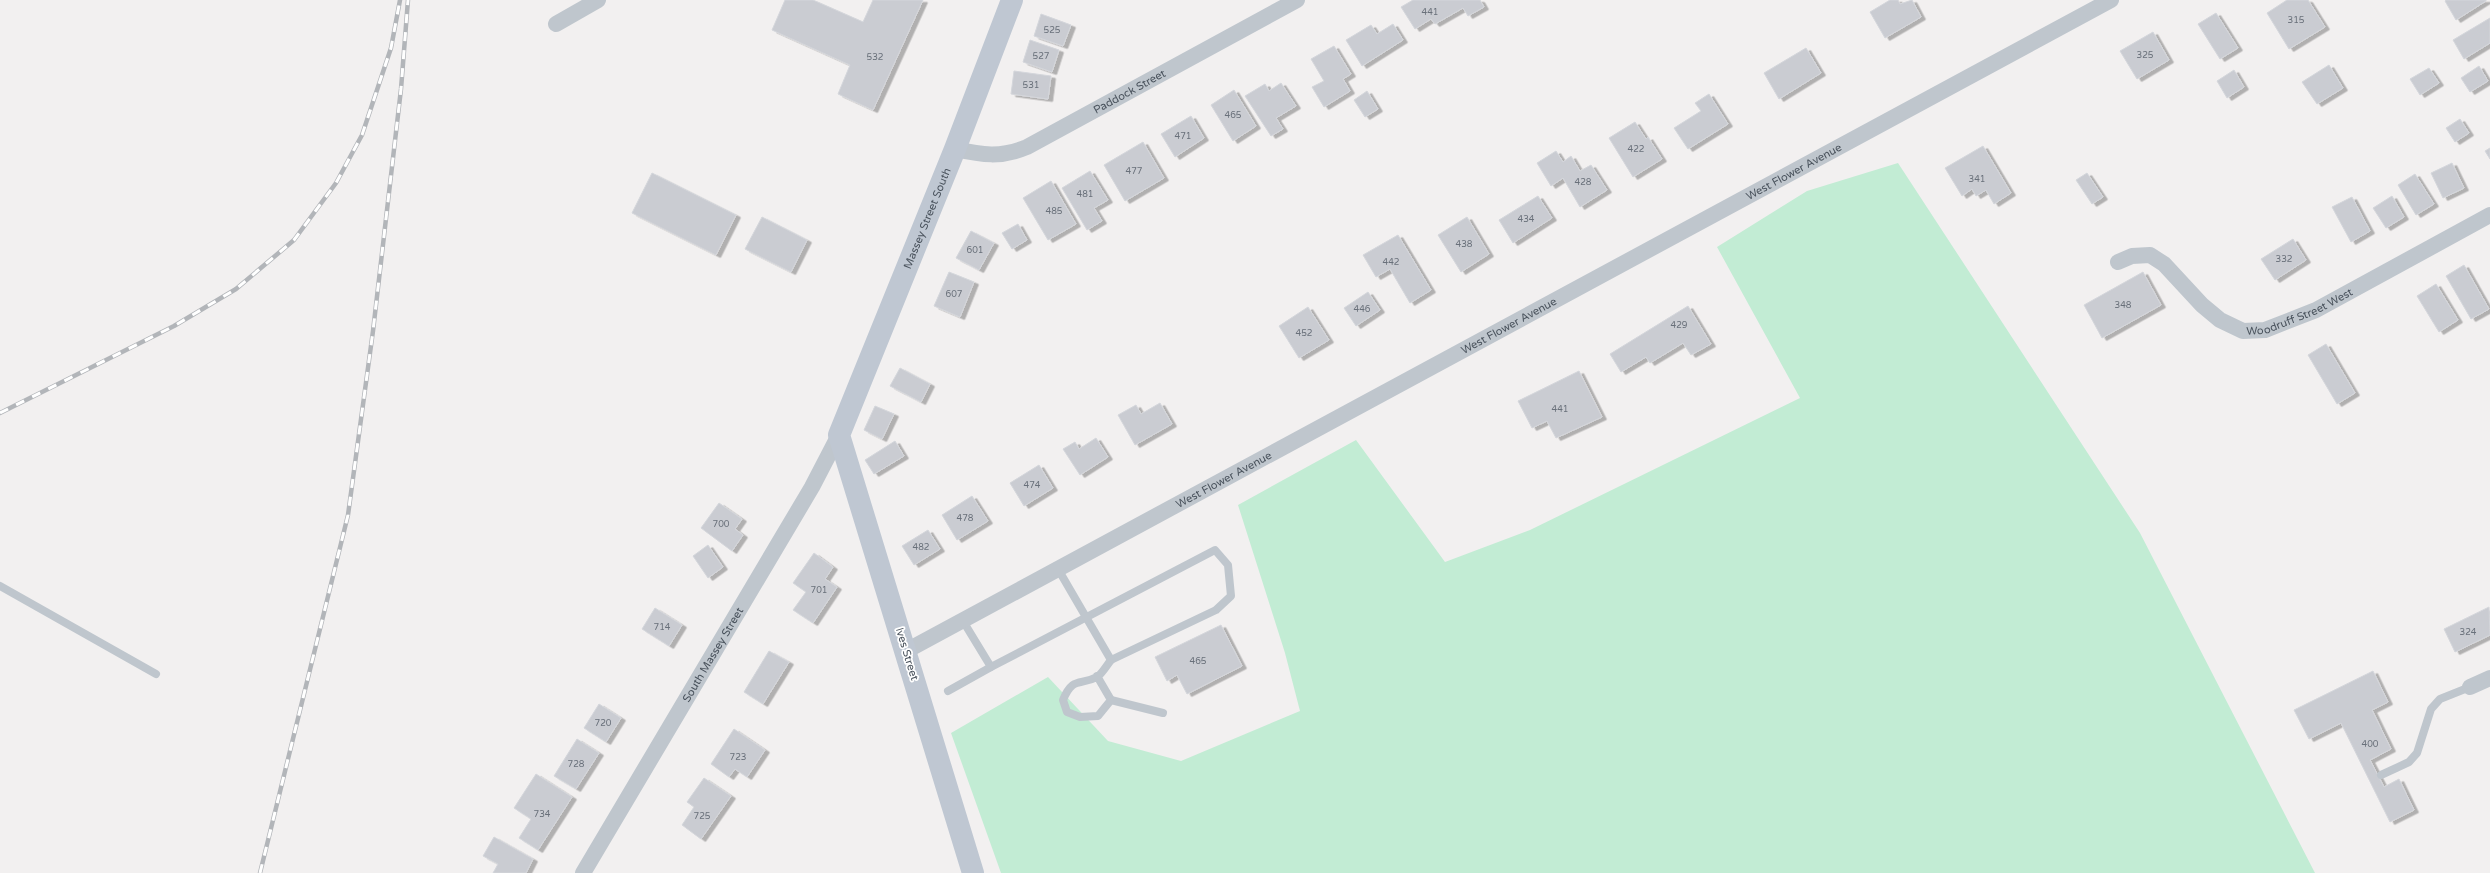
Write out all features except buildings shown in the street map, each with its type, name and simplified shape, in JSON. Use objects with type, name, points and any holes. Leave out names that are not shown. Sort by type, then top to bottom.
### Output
[{"type":"street","points":[[556,24],[598,0]]},
{"type":"street","name":"Massey Street South","points":[[839,435],[955,149],[1012,0]]},
{"type":"street","name":"Paddock Street","points":[[955,149],[982,156],[997,156],[1027,147],[1297,0]]},
{"type":"street","name":"West Flower Avenue","points":[[906,651],[2111,0]]},
{"type":"street","name":"Woodruff Street West","points":[[2118,262],[2132,256],[2150,255],[2164,264],[2202,305],[2220,320],[2243,331],[2265,330],[2316,310],[2490,215]]},
{"type":"street","name":"Ives Street","points":[[839,435],[973,873]]},
{"type":"street","name":"South Massey Street","points":[[583,873],[812,487],[839,435]]},
{"type":"street","points":[[2470,687],[2490,678]]},
{"type":"lane","points":[[948,691],[1215,550],[1228,565],[1231,596],[1216,610],[1111,660],[1097,676],[1082,680],[1068,688],[1063,700],[1067,712],[1080,717],[1098,716],[1111,700]]},
{"type":"lane","points":[[1058,569],[1111,660]]},
{"type":"lane","points":[[0,586],[156,674]]},
{"type":"lane","points":[[963,621],[991,667]]},
{"type":"lane","points":[[1097,676],[1111,700],[1162,713]]},
{"type":"lane","points":[[2381,775],[2409,762],[2418,753],[2431,709],[2440,699],[2470,687]]},
{"type":"green space","points":[[1898,163],[2140,533],[2315,873],[1001,873],[951,733],[1048,677],[1108,741],[1181,761],[1300,711],[1285,653],[1238,505],[1356,440],[1445,562],[1530,530],[1800,398],[1717,247],[1807,191]]},
{"type":"railway","points":[[0,413],[174,326],[236,289],[294,240],[336,183],[362,135],[391,48],[400,0]]},
{"type":"railway","points":[[260,873],[348,515],[373,331],[401,89],[408,0]]}]
